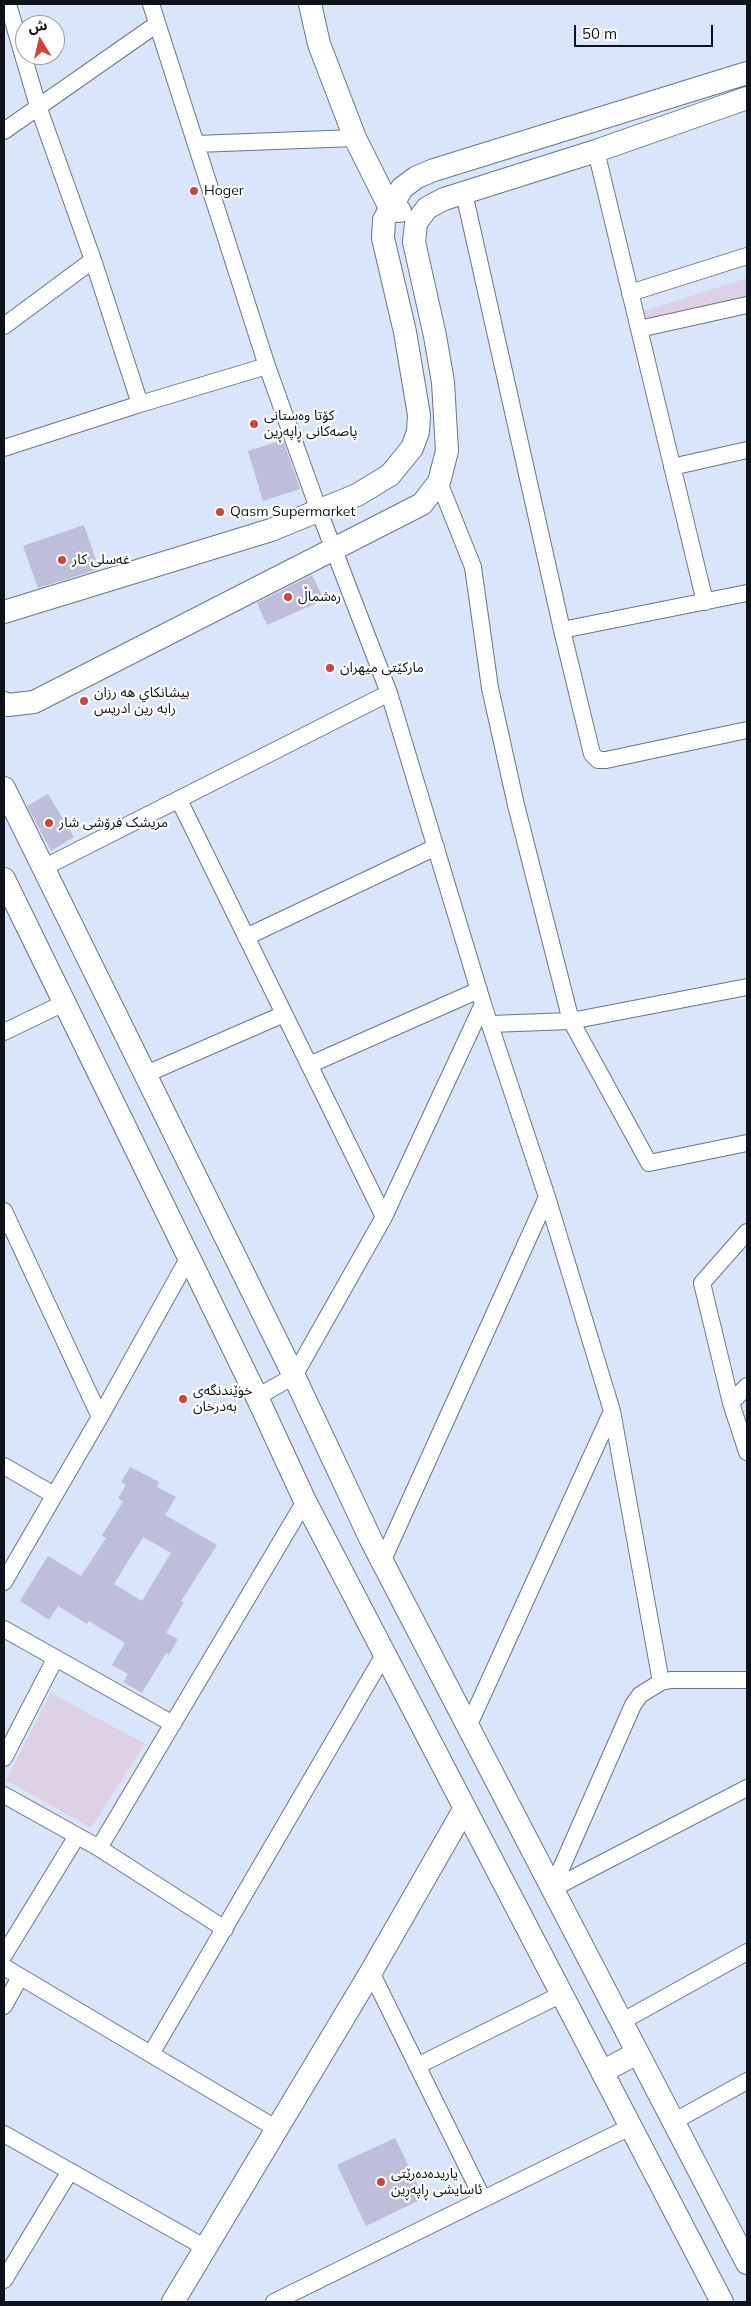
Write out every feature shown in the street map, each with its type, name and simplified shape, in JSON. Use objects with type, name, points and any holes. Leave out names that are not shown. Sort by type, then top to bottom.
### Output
[{"type":"street","points":[[8,4],[38,106],[93,260],[140,404]]},
{"type":"street","points":[[151,4],[267,366],[319,512],[335,548],[389,693],[481,997],[547,1197],[612,1411],[661,1682]]},
{"type":"street","points":[[310,4],[319,44],[355,138],[391,210]]},
{"type":"street","points":[[4,131],[157,24]]},
{"type":"street","points":[[4,612],[271,530],[357,495],[390,475],[412,448],[418,432],[417,399],[383,238],[384,220],[402,188],[416,177],[434,170],[747,72]]},
{"type":"street","points":[[4,703],[8,705],[34,702],[422,504],[439,482],[447,451],[442,382],[435,336],[414,242],[416,223],[421,215],[435,202],[596,151],[747,98]]},
{"type":"street","points":[[196,144],[355,138]]},
{"type":"street","points":[[596,151],[705,602]]},
{"type":"street","points":[[464,193],[589,749],[598,760],[616,759],[747,730]]},
{"type":"street","points":[[391,210],[421,215]]},
{"type":"street","points":[[630,292],[747,256]]},
{"type":"street","points":[[4,326],[93,260]]},
{"type":"street","points":[[638,329],[747,305]]},
{"type":"street","points":[[4,448],[140,404],[267,366]]},
{"type":"street","points":[[672,466],[747,450]]},
{"type":"street","points":[[439,482],[473,566],[490,688],[516,805],[571,1022],[649,1163],[747,1143]]},
{"type":"street","points":[[562,630],[747,593]]},
{"type":"street","points":[[43,868],[389,693]]},
{"type":"street","points":[[4,788],[294,1376],[382,1562],[673,2122],[744,2250]]},
{"type":"street","points":[[178,800],[384,1217]]},
{"type":"street","points":[[246,937],[436,847]]},
{"type":"street","points":[[4,879],[257,1397],[305,1501],[722,2302]]},
{"type":"street","points":[[490,1024],[571,1022],[747,987]]},
{"type":"street","points":[[309,1065],[481,997]]},
{"type":"street","points":[[257,1397],[294,1376],[384,1217],[481,997]]},
{"type":"street","points":[[4,1032],[64,1004]]},
{"type":"street","points":[[144,1075],[284,1014]]},
{"type":"street","points":[[382,1562],[547,1197]]},
{"type":"street","points":[[4,1212],[100,1417]]},
{"type":"street","points":[[747,1232],[702,1283],[731,1404],[747,1452]]},
{"type":"street","points":[[4,1582],[100,1417],[188,1257]]},
{"type":"street","points":[[731,1404],[747,1386]]},
{"type":"street","points":[[468,1727],[612,1411]]},
{"type":"street","points":[[4,1466],[54,1495]]},
{"type":"street","points":[[100,1848],[305,1501]]},
{"type":"street","points":[[4,1629],[174,1724]]},
{"type":"street","points":[[151,2054],[385,1653]]},
{"type":"street","points":[[4,1758],[55,1659]]},
{"type":"street","points":[[552,1889],[633,1705],[640,1695],[661,1682],[671,1680],[747,1680]]},
{"type":"street","points":[[552,1889],[747,1788]]},
{"type":"street","points":[[4,1795],[100,1848],[225,1929]]},
{"type":"street","points":[[173,2302],[466,1808]]},
{"type":"street","points":[[4,1955],[77,1836]]},
{"type":"street","points":[[621,2022],[747,1952]]},
{"type":"street","points":[[4,1967],[277,2129]]},
{"type":"street","points":[[370,1972],[483,2199]]},
{"type":"street","points":[[4,2006],[20,1977]]},
{"type":"street","points":[[417,2066],[562,1994]]},
{"type":"street","points":[[602,2072],[637,2053]]},
{"type":"street","points":[[673,2122],[747,2081]]},
{"type":"street","points":[[281,2301],[630,2127]]},
{"type":"street","points":[[4,2134],[206,2248]]},
{"type":"street","points":[[4,2280],[70,2171]]},
{"type":"shaded area","points":[[747,278],[747,301],[646,323],[644,311]]},
{"type":"shaded area","points":[[51,1693],[145,1744],[91,1828],[6,1780]]},
{"type":"building","points":[[283,440],[300,489],[263,501],[248,451]]},
{"type":"building","name":"غەسلی کار","points":[[84,525],[99,569],[38,588],[23,546]]},
{"type":"building","name":"رەشماڵ","points":[[312,575],[324,600],[267,625],[257,603]]},
{"type":"building","name":"مریشک فرۆشی شار","points":[[48,794],[74,837],[51,851],[27,806]]},
{"type":"building","points":[[130,1467],[159,1482],[157,1487],[176,1497],[165,1515],[217,1545],[181,1601],[184,1602],[166,1633],[178,1639],[169,1655],[166,1653],[142,1693],[123,1682],[128,1674],[112,1665],[125,1643],[89,1621],[87,1624],[58,1606],[49,1620],[20,1601],[48,1556],[81,1576],[106,1538],[102,1535],[123,1502],[118,1498],[126,1485],[121,1482]],"holes":[[[143,1537],[171,1553],[142,1601],[114,1584]]]},
{"type":"building","name":"یاریدەدەرێتی ئاسایشی ڕاپەڕین","points":[[395,2138],[424,2198],[366,2226],[337,2165]]},
{"type":"place","name":"Hoger","points":[[194,191]]},
{"type":"place","name":"كۆتا وەستانی پاصەکانی ڕاپەڕین","points":[[254,424]]},
{"type":"place","name":"Qasm Supermarket","points":[[220,512]]},
{"type":"place","name":"غەسلی کار","points":[[62,560]]},
{"type":"place","name":"رەشماڵ","points":[[288,597]]},
{"type":"place","name":"مارکێتی میهران","points":[[330,668]]},
{"type":"place","name":"بيشانكاي هه رزان رابه رين ادريس","points":[[84,701]]},
{"type":"place","name":"مریشک فرۆشی شار","points":[[49,823]]},
{"type":"place","name":"خوێندنگەی بەدرخان","points":[[183,1399]]},
{"type":"place","name":"یاریدەدەرێتی ئاسایشی ڕاپەڕین","points":[[381,2182]]}]
